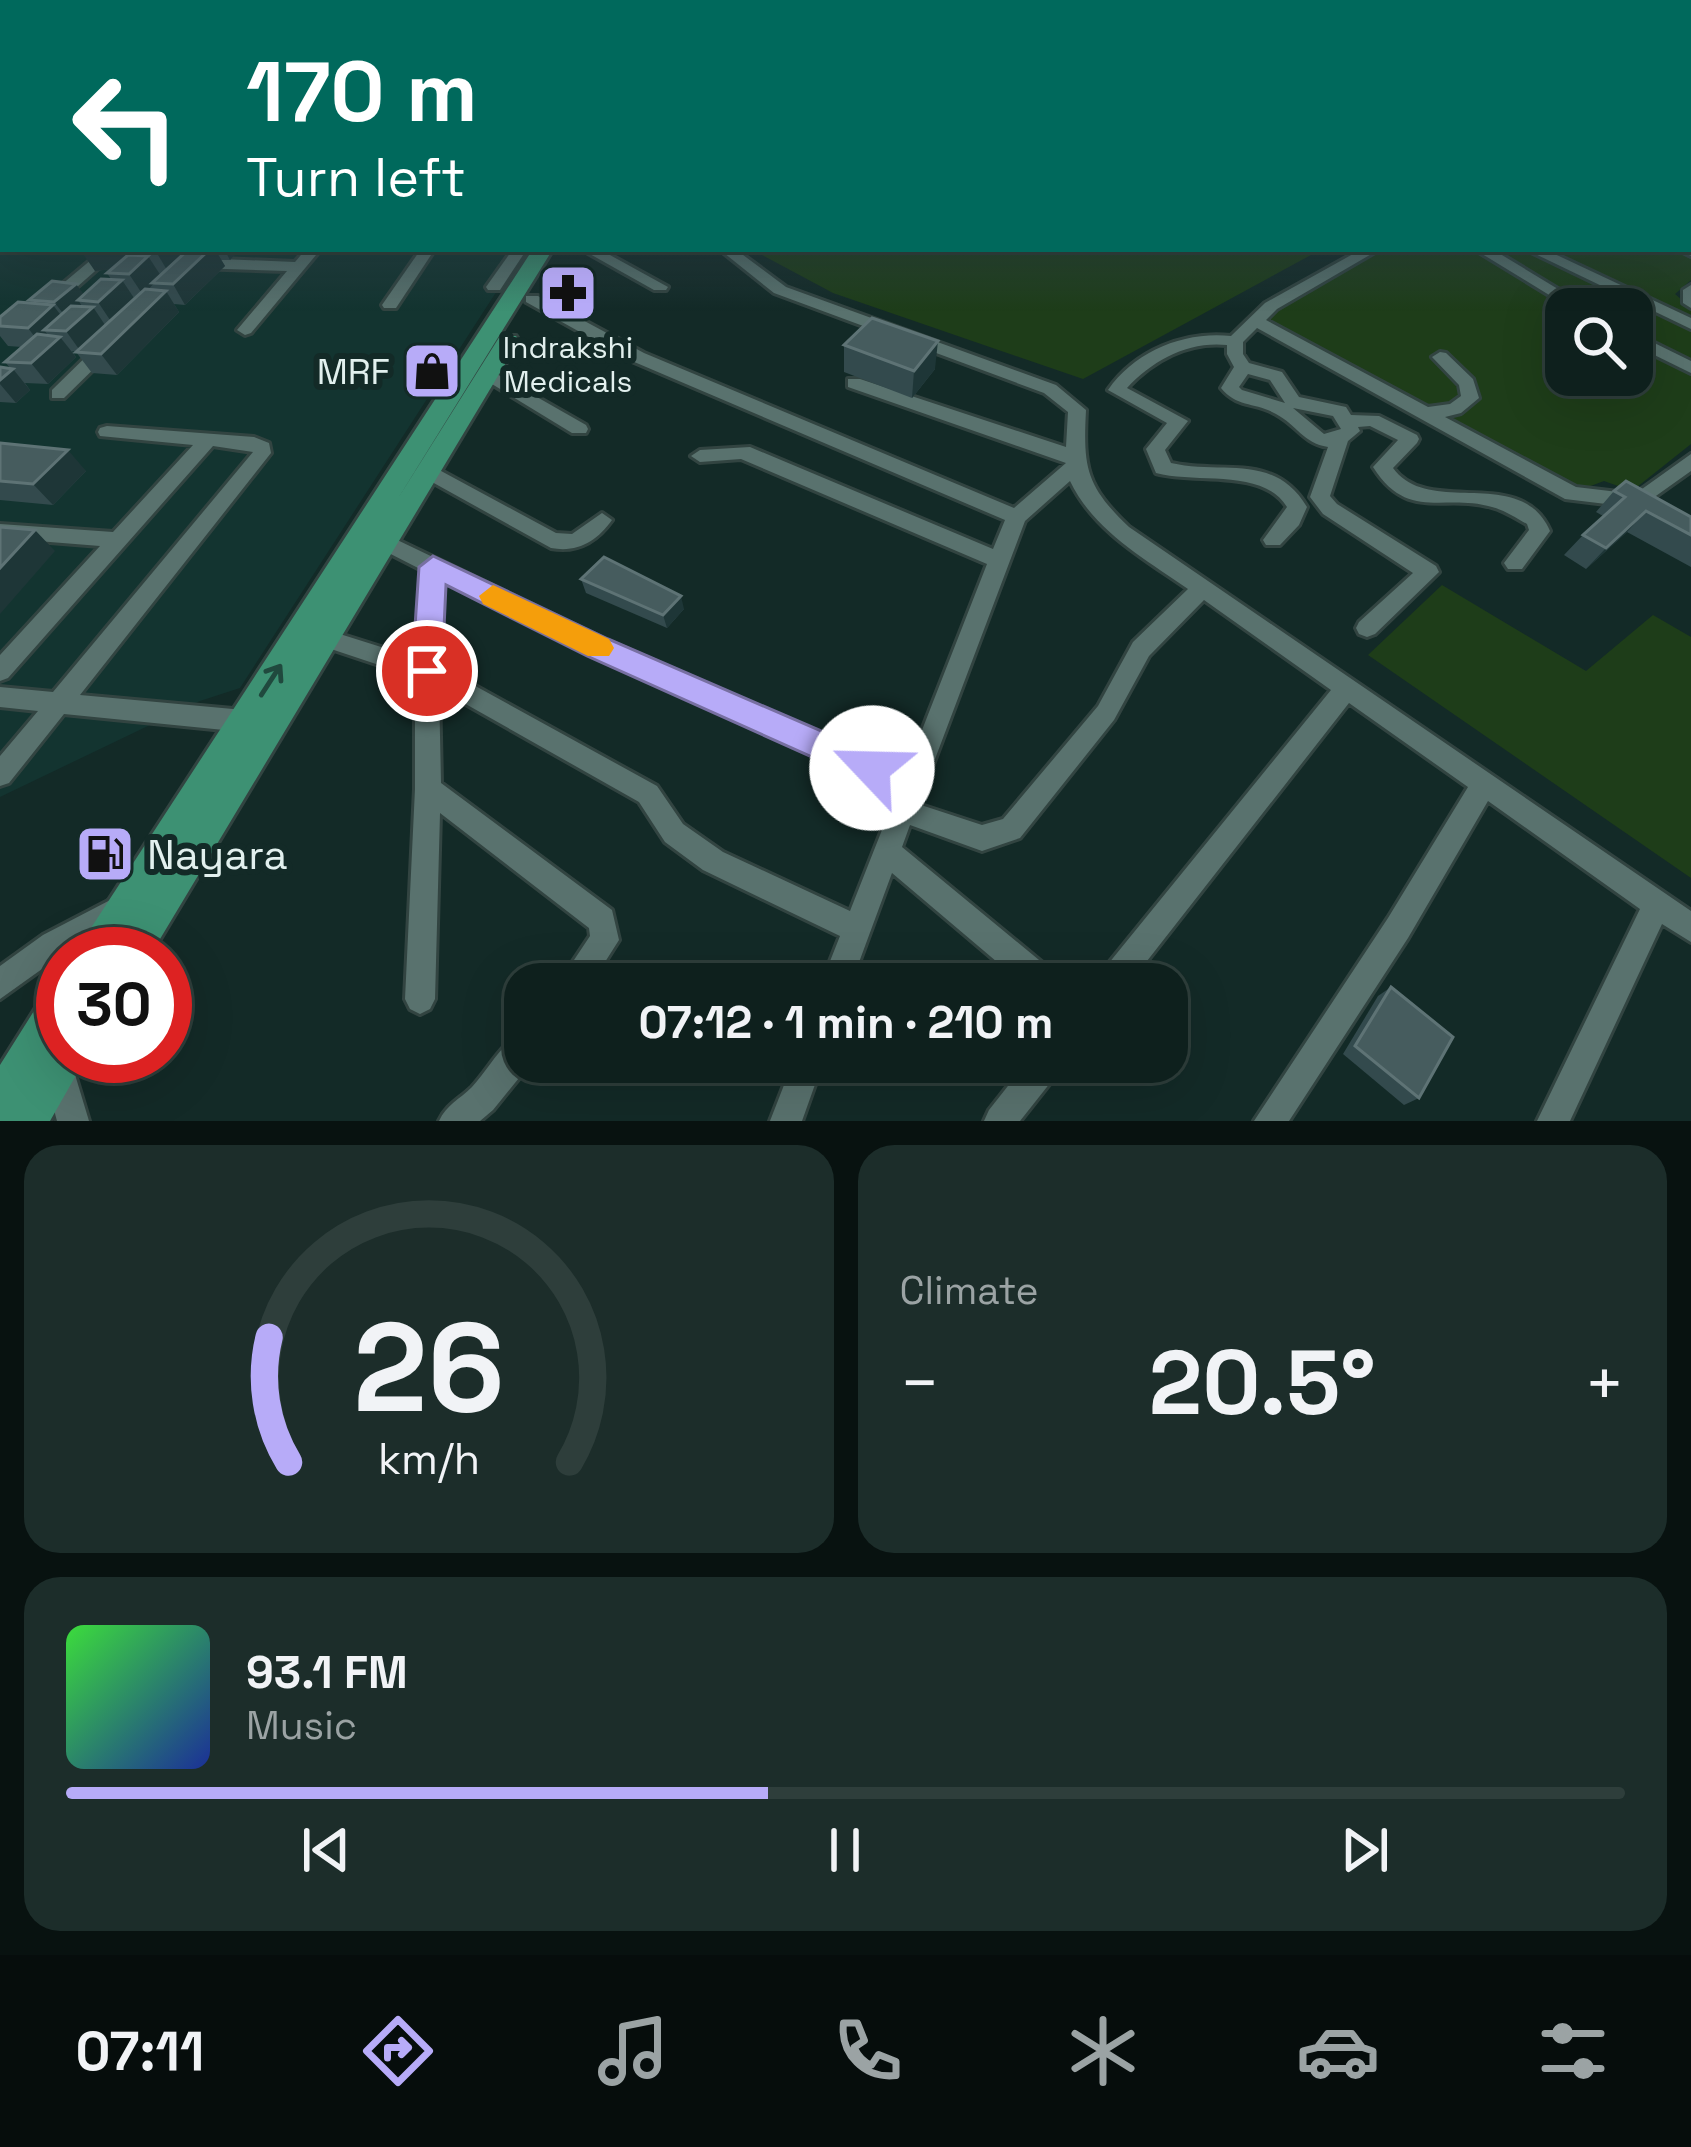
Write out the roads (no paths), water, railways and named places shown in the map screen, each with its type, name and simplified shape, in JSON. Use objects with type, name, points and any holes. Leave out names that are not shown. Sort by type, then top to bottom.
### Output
[{"type":"main road","points":[[110,927],[324,638],[430,472],[542,252]]},
{"type":"main road","points":[[144,927],[222,778],[244,721],[559,252]]},
{"type":"main road","points":[[26,1121],[36,1078]]},
{"type":"street","points":[[33,317],[109,252]]},
{"type":"street","points":[[245,330],[312,252]]},
{"type":"street","points":[[390,305],[426,252]]},
{"type":"street","points":[[494,287],[518,252]]},
{"type":"street","points":[[594,252],[660,287]]},
{"type":"street","points":[[730,252],[780,290],[1050,389],[1077,410],[1074,461],[1084,496],[1122,532],[1691,928]]},
{"type":"street","points":[[1345,430],[1326,406],[1293,402],[1276,376],[1243,367],[1235,354],[1235,341],[1253,320],[1368,252]]},
{"type":"street","points":[[1486,252],[1547,288]]},
{"type":"street","points":[[1538,252],[1691,324]]},
{"type":"street","points":[[194,261],[299,267]]},
{"type":"street","points":[[1691,290],[1691,303]]},
{"type":"street","points":[[532,299],[638,357],[1016,518]]},
{"type":"street","points":[[1253,320],[1585,498],[1640,501],[1691,461]]},
{"type":"street","points":[[58,394],[124,329]]},
{"type":"street","points":[[1235,341],[1204,338],[1180,346],[1123,380],[1117,390],[1179,421],[1155,449],[1163,469],[1182,476],[1266,477],[1293,497],[1297,507],[1292,520],[1273,540]]},
{"type":"street","points":[[1653,348],[1691,368]]},
{"type":"street","points":[[1424,414],[1454,409],[1470,398],[1467,383],[1440,357]]},
{"type":"street","points":[[486,366],[578,429]]},
{"type":"street","points":[[1243,367],[1230,388],[1237,397],[1284,410],[1303,433],[1345,430],[1373,420],[1410,440],[1384,467],[1389,479],[1406,490],[1429,500],[1498,501],[1535,519],[1540,531],[1515,563]]},
{"type":"street","points":[[854,383],[1074,461]]},
{"type":"street","points":[[1345,430],[1320,497],[1330,509],[1428,572],[1367,628]]},
{"type":"street","points":[[0,775],[262,453],[262,447],[254,443],[107,432]]},
{"type":"street","points":[[0,671],[208,440]]},
{"type":"street","points":[[700,456],[743,452],[998,560]]},
{"type":"street","points":[[844,963],[1016,518],[1074,461]]},
{"type":"street","points":[[430,472],[551,540],[568,544],[584,538],[602,520]]},
{"type":"street","points":[[0,531],[117,541]]},
{"type":"street","points":[[384,542],[982,838],[1011,829],[1106,713],[1141,649],[1203,588]]},
{"type":"street","points":[[420,999],[433,567]]},
{"type":"street","points":[[324,638],[427,671],[648,794],[674,833],[713,861],[856,929]]},
{"type":"street","points":[[1126,963],[1347,688]]},
{"type":"street","points":[[0,698],[244,721]]},
{"type":"street","points":[[1270,1121],[1398,928],[1485,782]]},
{"type":"street","points":[[428,789],[602,920],[605,940],[588,963]]},
{"type":"street","points":[[886,851],[1021,963]]},
{"type":"street","points":[[1553,1121],[1657,904]]},
{"type":"street","points":[[0,984],[53,945],[122,908]]},
{"type":"street","points":[[455,1121],[504,1072]]},
{"type":"street","points":[[44,1083],[73,1121]]},
{"type":"street","points":[[786,1121],[800,1083]]},
{"type":"street","points":[[1000,1121],[1030,1083]]},
{"type":"place","name":"Indrakshi Medicals","points":[[568,293]]},
{"type":"place","name":"MRF","points":[[432,371]]},
{"type":"place","name":"Nayara","points":[[105,854]]}]
